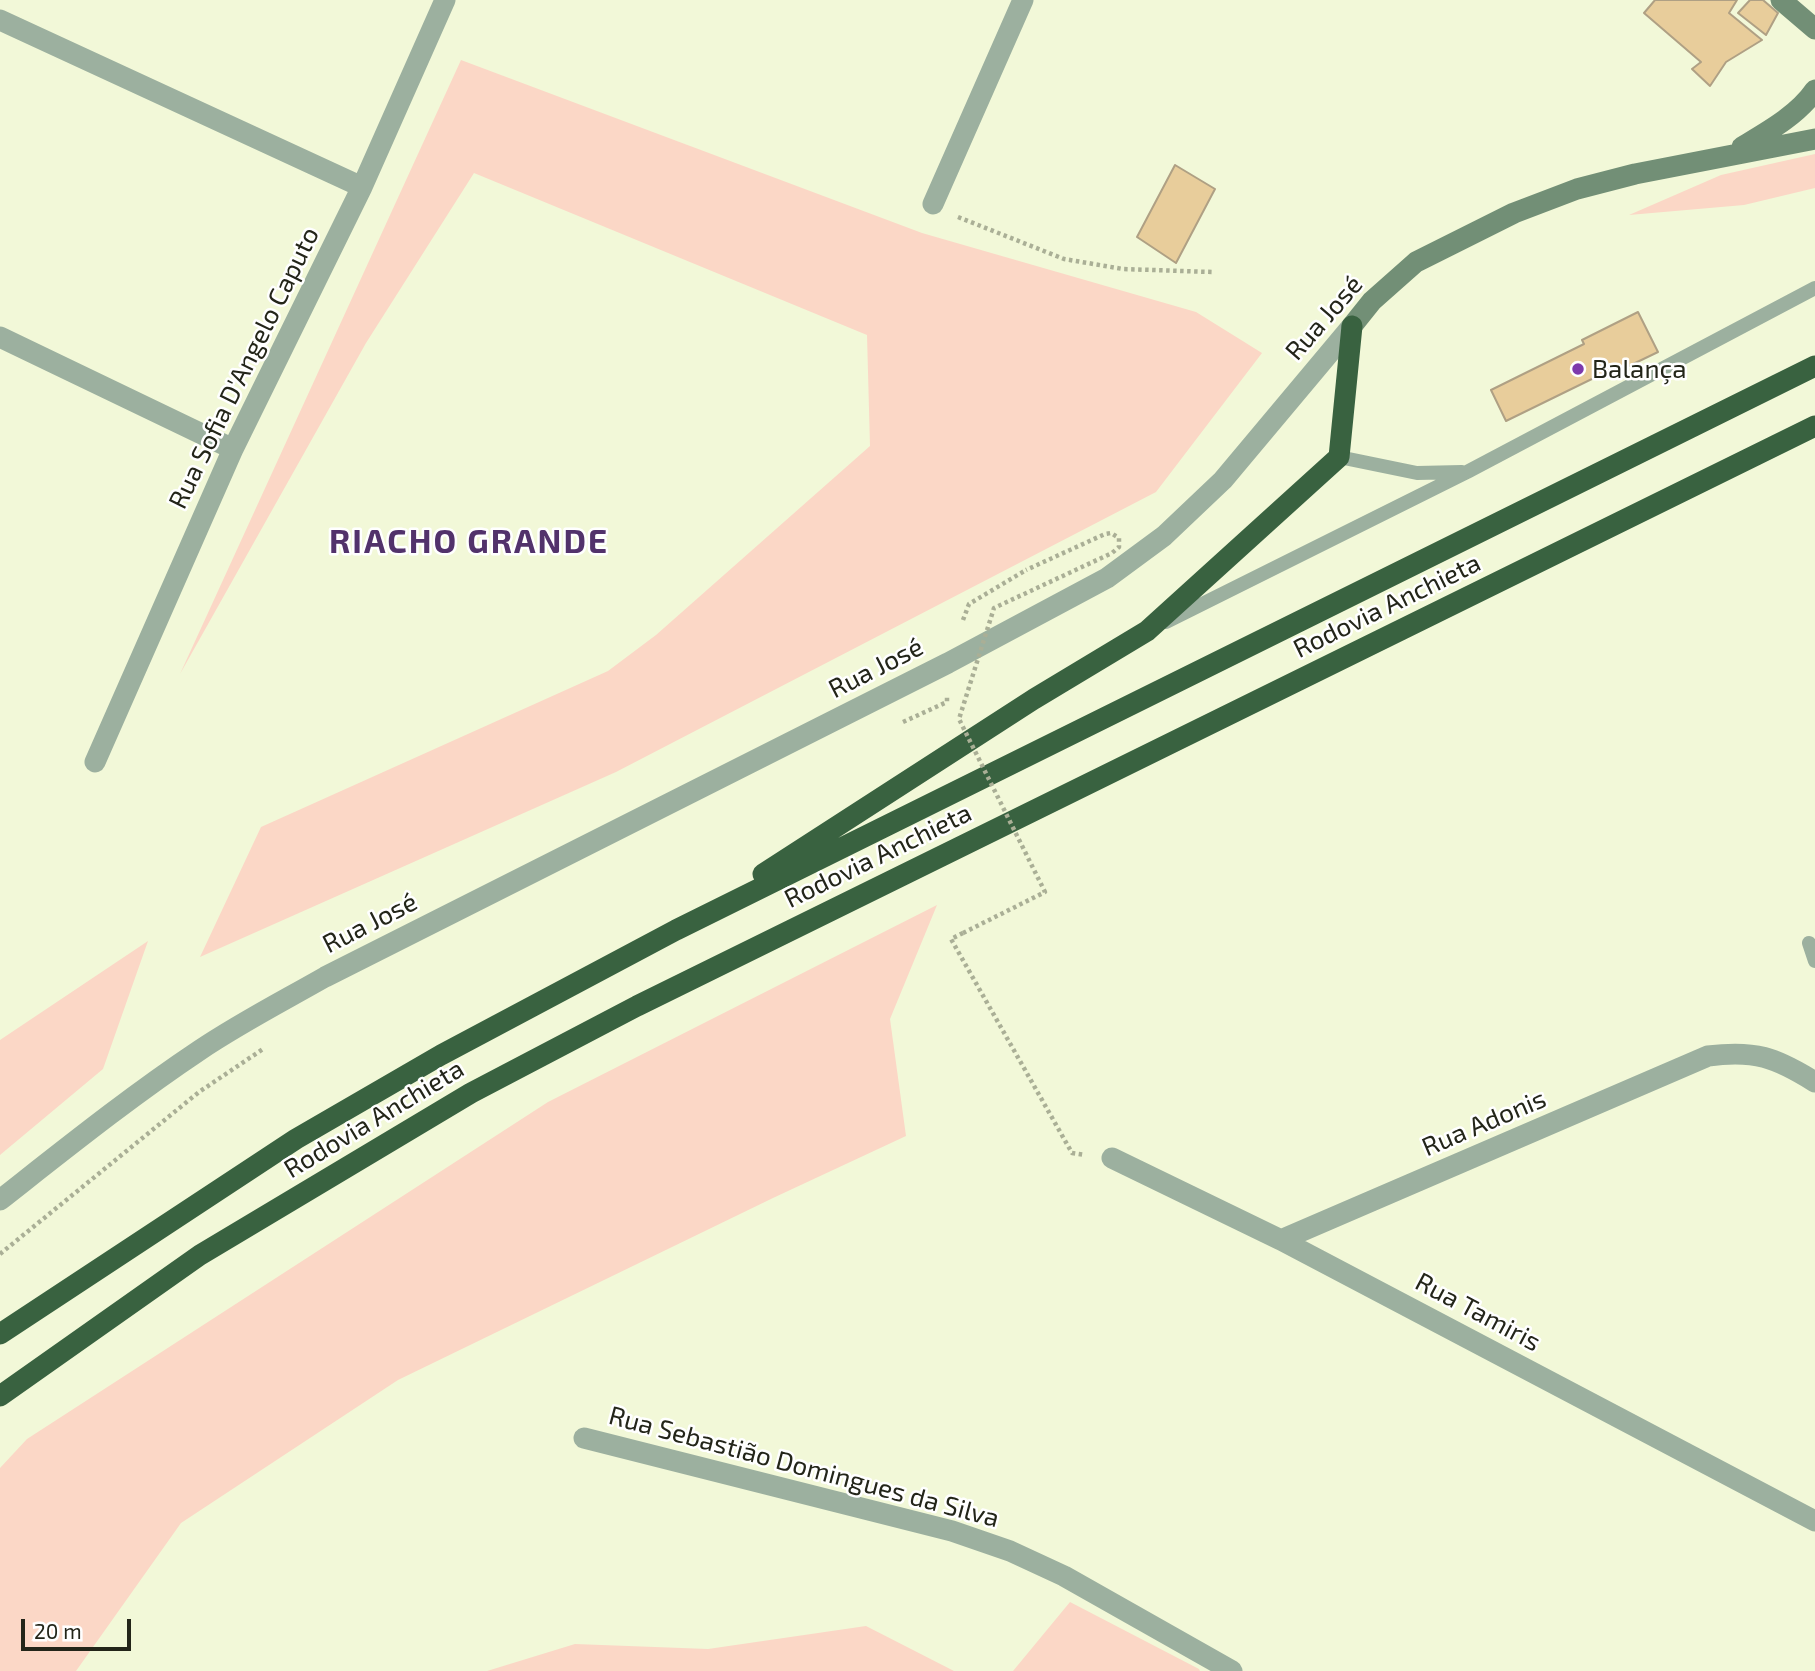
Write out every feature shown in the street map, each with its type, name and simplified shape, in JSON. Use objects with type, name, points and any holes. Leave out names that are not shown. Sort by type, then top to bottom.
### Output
[{"type":"highway","points":[[676,930],[999,721],[1146,631],[1339,457],[1352,326]]},
{"type":"highway","points":[[1775,386],[1815,356]]},
{"type":"highway","name":"Rodovia Anchieta","points":[[0,1334],[296,1139],[441,1055],[676,930],[1815,366]]},
{"type":"highway","name":"Rodovia Anchieta","points":[[0,1395],[200,1255],[471,1093],[637,1006],[1815,426]]},
{"type":"main road","points":[[1781,0],[1815,29]]},
{"type":"main road","name":"Rua José","points":[[1731,154],[1770,131],[1810,98],[1815,90]]},
{"type":"main road","name":"Rua José","points":[[1352,326],[1372,301],[1416,262],[1514,212],[1577,189],[1635,174],[1815,139]]},
{"type":"street","name":"Rua Sofia D'Angelo Caputo","points":[[95,762],[233,449],[362,187],[446,0]]},
{"type":"street","points":[[933,204],[1023,0]]},
{"type":"street","points":[[0,20],[362,187]]},
{"type":"street","name":"Rua José","points":[[0,1200],[81,1136],[200,1050],[250,1019],[325,977],[948,663],[1107,578],[1164,536],[1223,480],[1352,326]]},
{"type":"street","points":[[0,337],[233,449]]},
{"type":"street","name":"Rua Adonis","points":[[1281,1240],[1708,1056],[1737,1052],[1763,1057],[1792,1068],[1815,1082]]},
{"type":"street","name":"Rua Tamiris","points":[[1112,1158],[1281,1240],[1815,1521]]},
{"type":"street","name":"Rua Sebastião Domingues da Silva","points":[[584,1438],[952,1531],[1010,1551],[1063,1576],[1232,1671]]},
{"type":"lane","points":[[1146,631],[1467,472],[1815,288]]},
{"type":"lane","points":[[1339,457],[1417,472],[1467,472]]},
{"type":"lane","points":[[1809,943],[1815,961]]},
{"type":"path","points":[[933,204],[974,225],[1064,259],[1124,269],[1212,272]]},
{"type":"path","points":[[897,725],[947,702],[948,663],[970,604],[1026,570],[1105,534],[1111,533],[1119,538],[1119,547],[1112,553],[994,607],[959,719],[1045,892],[951,939],[1073,1153],[1112,1158]]},
{"type":"path","points":[[0,1254],[199,1092],[265,1048]]},
{"type":"shaded area","points":[[461,60],[922,233],[1196,312],[1262,353],[1156,492],[616,772],[200,957],[261,827],[608,671],[656,635],[870,446],[867,335],[474,173],[366,343],[180,674]]},
{"type":"shaded area","points":[[1815,154],[1815,188],[1744,205],[1629,215],[1721,175]]},
{"type":"shaded area","points":[[937,905],[890,1019],[906,1136],[398,1380],[181,1523],[76,1671],[0,1671],[0,1468],[27,1439],[548,1102]]},
{"type":"shaded area","points":[[148,941],[103,1069],[0,1155],[0,1040]]},
{"type":"shaded area","points":[[1070,1602],[1199,1669],[1200,1671],[1013,1671]]},
{"type":"shaded area","points":[[866,1626],[954,1671],[487,1671],[575,1644],[708,1649]]},
{"type":"building","points":[[1655,0],[1737,0],[1729,13],[1762,40],[1726,62],[1710,86],[1692,69],[1701,62],[1644,13]]},
{"type":"building","points":[[1750,0],[1763,0],[1778,13],[1766,35],[1738,13]]},
{"type":"building","points":[[1175,165],[1215,189],[1176,263],[1137,237]]},
{"type":"building","name":"Balança","points":[[1638,312],[1658,352],[1602,379],[1600,375],[1506,421],[1491,390],[1584,344],[1582,340]]},
{"type":"place","name":"Balança","points":[[1578,369]]},
{"type":"district","name":"RIACHO GRANDE","points":[[469,542]]}]
